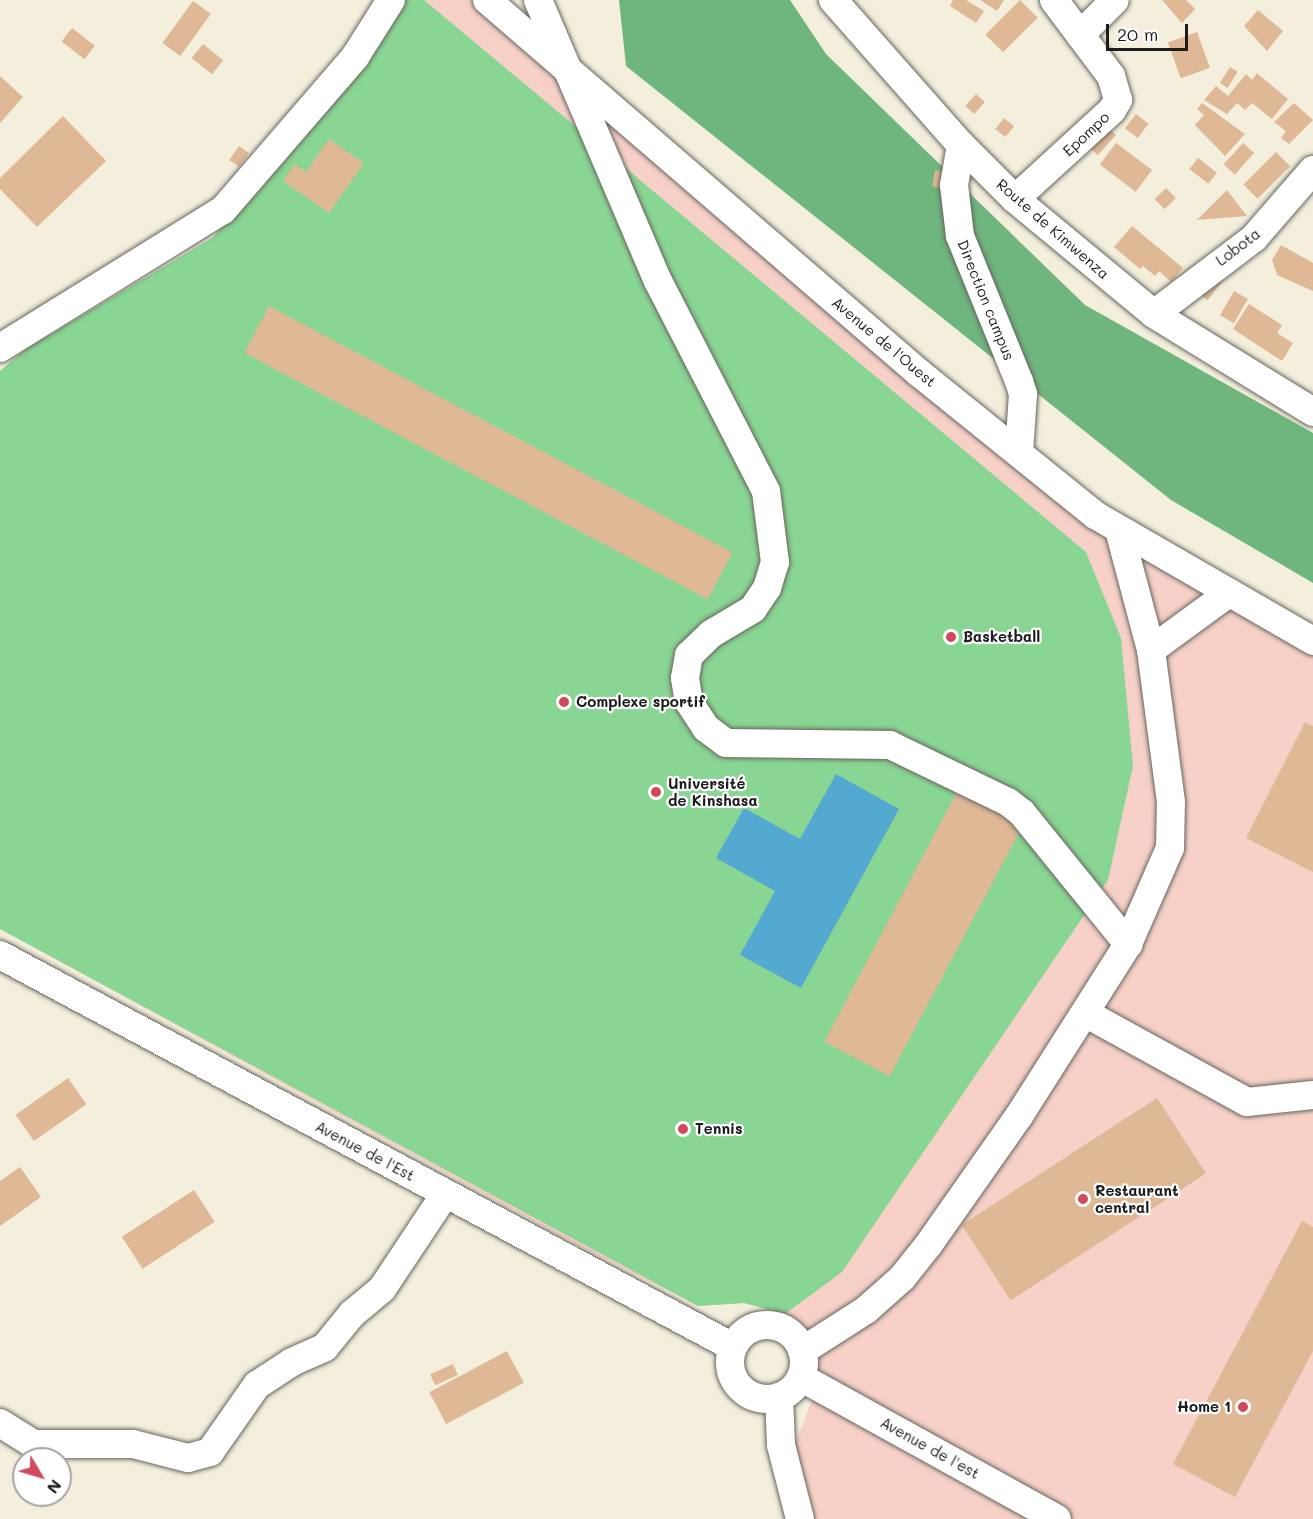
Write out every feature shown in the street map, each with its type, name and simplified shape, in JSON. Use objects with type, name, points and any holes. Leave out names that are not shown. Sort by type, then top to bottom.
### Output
[{"type":"street","points":[[0,348],[223,210],[355,57],[391,0]]},
{"type":"street","name":"Avenue de l'Ouest","points":[[487,0],[919,373],[1019,453],[1119,530],[1313,641]]},
{"type":"street","points":[[538,0],[672,310],[766,491],[775,562],[767,588],[753,609],[711,634],[689,655],[685,678],[689,702],[706,728],[726,743],[891,745],[1008,802],[1022,813],[1128,944]]},
{"type":"street","name":"Route de Kimwenza","points":[[833,0],[961,145],[1015,199],[1154,314],[1313,412]]},
{"type":"street","name":"Epompo","points":[[1015,199],[1112,110],[1118,100],[1111,76],[1054,0]]},
{"type":"street","points":[[1080,35],[1115,0]]},
{"type":"street","name":"Direction campus","points":[[961,145],[954,185],[960,236],[1023,394],[1019,453]]},
{"type":"street","name":"Lobota","points":[[1154,314],[1254,238],[1313,170]]},
{"type":"street","points":[[800,1519],[782,1445],[779,1397],[802,1364],[902,1278],[1019,1116],[1128,944],[1170,848],[1171,802],[1151,650],[1119,530]]},
{"type":"street","points":[[1151,650],[1229,593]]},
{"type":"street","name":"Avenue de l'Est","points":[[0,955],[731,1346]]},
{"type":"street","points":[[1085,1012],[1247,1102],[1313,1095]]},
{"type":"street","points":[[0,1423],[33,1444],[133,1444],[188,1458],[210,1452],[257,1385],[292,1362],[325,1347],[352,1314],[382,1289],[445,1194]]},
{"type":"street","points":[[779,1397],[765,1400],[740,1389],[729,1365],[731,1346],[744,1332],[767,1325],[789,1332],[802,1364]]},
{"type":"street","name":"Avenue de l'est","points":[[802,1364],[1057,1519]]},
{"type":"shaded area","name":"Complexe sportif","points":[[404,0],[475,0],[1096,526],[1313,656],[1313,1519],[811,1519],[793,1449],[813,1398],[816,1371],[808,1343],[785,1314],[744,1303],[698,1306],[576,1244],[0,929],[0,371],[26,349],[212,238],[285,160],[373,48]]},
{"type":"green space","name":"Complexe sportif","points":[[404,0],[424,0],[1086,552],[1121,638],[1133,766],[1108,880],[842,1272],[785,1314],[744,1303],[698,1306],[0,929],[0,371],[26,349],[212,238],[285,160],[373,48]]},
{"type":"green space","points":[[619,0],[790,0],[826,54],[1085,305],[1313,433],[1313,583],[1171,500],[626,66]]},
{"type":"water","points":[[836,774],[899,809],[801,988],[740,955],[775,891],[716,858],[744,808],[800,839]]},
{"type":"building","points":[[953,0],[966,0],[984,11],[976,23],[950,6]]},
{"type":"building","points":[[980,0],[1004,0],[997,11]]},
{"type":"building","points":[[1020,0],[1038,18],[1003,52],[985,35]]},
{"type":"building","points":[[1162,0],[1186,0],[1195,9],[1182,23]]},
{"type":"building","points":[[193,1],[211,14],[180,56],[162,43]]},
{"type":"building","points":[[1258,10],[1283,31],[1267,51],[1244,26]]},
{"type":"building","points":[[72,28],[95,46],[84,59],[62,41]]},
{"type":"building","points":[[1197,32],[1210,68],[1181,78],[1168,43]]},
{"type":"building","points":[[203,44],[223,60],[212,74],[192,58]]},
{"type":"building","points":[[1230,67],[1238,72],[1228,88],[1220,83]]},
{"type":"building","points":[[1257,73],[1288,99],[1272,119],[1252,103],[1245,110],[1237,103],[1227,114],[1204,100],[1216,86],[1228,96],[1246,74],[1252,80]]},
{"type":"building","points":[[0,76],[23,97],[0,123]]},
{"type":"building","points":[[976,94],[985,102],[974,114],[965,106]]},
{"type":"building","points":[[1202,103],[1245,134],[1225,156],[1195,125],[1204,115],[1197,109]]},
{"type":"building","points":[[1294,103],[1313,120],[1289,144],[1281,138],[1286,131],[1274,122]]},
{"type":"building","points":[[1136,114],[1149,124],[1138,138],[1125,128]]},
{"type":"building","points":[[63,116],[106,161],[37,227],[0,189],[0,178]]},
{"type":"building","points":[[1004,118],[1014,126],[1005,137],[995,129]]},
{"type":"building","points":[[1107,127],[1116,135],[1098,155],[1089,147]]},
{"type":"building","points":[[329,139],[364,163],[329,213],[283,181],[295,164],[306,172]]},
{"type":"building","points":[[1116,143],[1152,170],[1136,192],[1100,165]]},
{"type":"building","points":[[1243,143],[1254,153],[1235,175],[1224,165]]},
{"type":"building","points":[[239,146],[249,153],[239,167],[229,160]]},
{"type":"building","points":[[1276,152],[1290,166],[1258,199],[1243,185]]},
{"type":"building","points":[[1198,158],[1217,173],[1208,184],[1189,169]]},
{"type":"building","points":[[935,170],[948,172],[945,189],[932,187]]},
{"type":"building","points":[[1166,188],[1176,198],[1165,209],[1155,199]]},
{"type":"building","points":[[1227,190],[1247,216],[1197,220]]},
{"type":"building","points":[[1132,226],[1183,268],[1171,282],[1159,271],[1155,276],[1143,266],[1140,269],[1114,247]]},
{"type":"building","points":[[1281,245],[1313,263],[1313,291],[1277,275],[1272,260]]},
{"type":"building","points":[[1211,270],[1224,280],[1208,300],[1195,290]]},
{"type":"building","points":[[1234,291],[1248,299],[1234,323],[1220,315]]},
{"type":"building","points":[[1249,304],[1282,325],[1277,333],[1293,343],[1282,361],[1233,329]]},
{"type":"building","points":[[269,306],[733,552],[708,599],[244,353]]},
{"type":"building","points":[[1305,722],[1313,726],[1313,872],[1246,838]]},
{"type":"building","points":[[959,788],[1024,823],[890,1076],[824,1041]]},
{"type":"building","points":[[68,1078],[86,1104],[34,1141],[16,1115]]},
{"type":"building","name":"Restaurant central","points":[[1157,1098],[1206,1173],[1011,1300],[962,1225]]},
{"type":"building","points":[[20,1167],[41,1197],[0,1226],[0,1181]]},
{"type":"building","points":[[194,1190],[215,1222],[143,1269],[122,1237]]},
{"type":"building","name":"Home 1","points":[[1302,1221],[1313,1227],[1313,1351],[1235,1497],[1173,1464]]},
{"type":"building","points":[[507,1351],[524,1383],[446,1424],[429,1392]]},
{"type":"building","points":[[453,1364],[458,1375],[435,1385],[430,1374]]},
{"type":"place","name":"Basketball","points":[[951,637]]},
{"type":"place","name":"Complexe sportif","points":[[564,702]]},
{"type":"place","name":"Université de Kinshasa","points":[[656,792]]},
{"type":"place","name":"Tennis","points":[[683,1129]]},
{"type":"place","name":"Restaurant central","points":[[1083,1199]]},
{"type":"place","name":"Home 1","points":[[1243,1407]]}]
